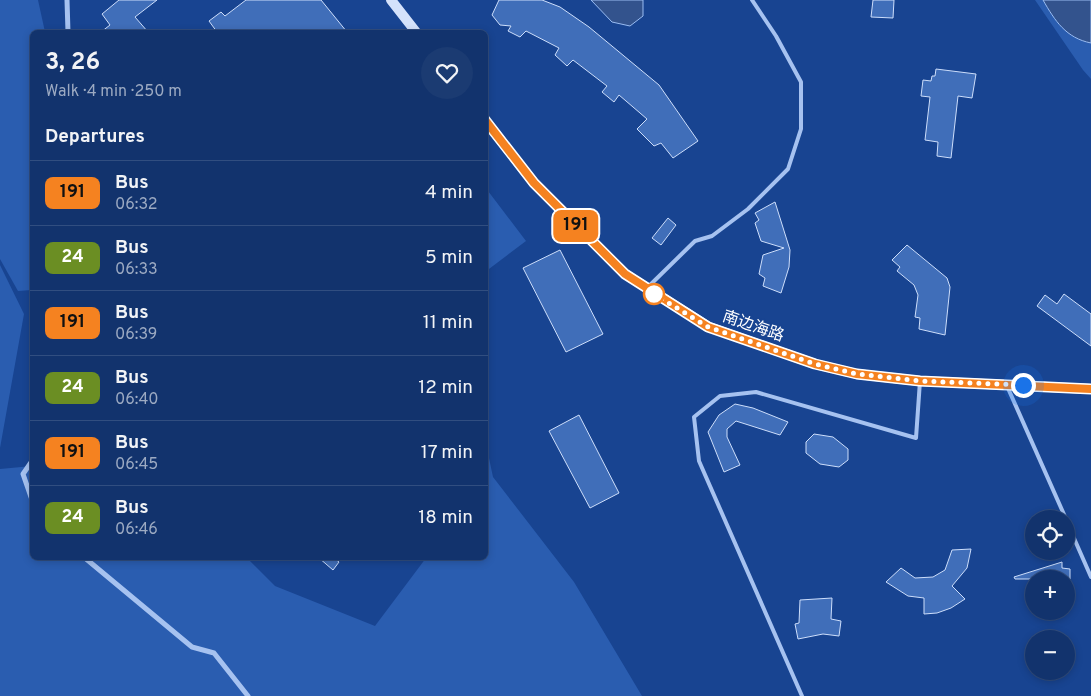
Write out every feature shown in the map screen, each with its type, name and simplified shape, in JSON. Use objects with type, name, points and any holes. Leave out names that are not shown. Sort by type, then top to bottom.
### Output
[{"type":"street","points":[[67,0],[68,30]]},
{"type":"street","points":[[391,0],[414,30]]},
{"type":"street","name":"南边海路","points":[[488,124],[534,183],[612,262],[646,288],[708,327],[815,364],[857,374],[920,381],[1091,389]]},
{"type":"street","points":[[30,464],[23,474],[30,494]]},
{"type":"street","points":[[87,560],[192,647],[214,653],[248,696]]},
{"type":"lane","points":[[646,288],[695,241],[712,236],[748,209],[788,169],[802,129],[801,82],[776,36],[752,0]]},
{"type":"lane","points":[[802,696],[699,461],[694,418],[720,396],[756,392],[916,438],[920,381]]},
{"type":"lane","points":[[1006,384],[1062,510]]},
{"type":"lane","points":[[1075,540],[1091,577]]},
{"type":"shaded area","points":[[0,0],[38,0],[45,30],[30,30],[30,290],[18,291],[0,259]]},
{"type":"shaded area","points":[[591,0],[643,0],[643,16],[630,26],[612,22]]},
{"type":"shaded area","points":[[1035,0],[1091,0],[1091,79],[1083,70]]},
{"type":"shaded area","points":[[1043,0],[1091,0],[1091,43],[1082,41],[1062,28]]},
{"type":"shaded area","points":[[488,191],[526,241],[488,270]]},
{"type":"shaded area","points":[[0,265],[24,314],[0,448]]},
{"type":"shaded area","points":[[488,453],[493,477],[574,582],[642,696],[0,696],[0,469],[30,466],[30,560],[249,560],[275,586],[375,626],[424,560],[488,560]]},
{"type":"building","points":[[119,0],[157,0],[135,17],[146,30],[104,30],[110,25],[102,14]]},
{"type":"building","points":[[246,0],[321,0],[345,30],[216,30],[209,21],[221,12],[225,16]]},
{"type":"building","points":[[499,0],[542,0],[560,7],[589,27],[659,85],[698,141],[673,158],[661,143],[654,146],[637,129],[647,119],[619,95],[614,102],[602,92],[607,86],[573,60],[567,66],[555,55],[559,48],[526,31],[520,37],[508,31],[511,26],[500,25],[492,15]]},
{"type":"building","points":[[873,0],[894,0],[893,18],[871,17]]},
{"type":"building","points":[[936,69],[976,74],[972,98],[958,96],[951,158],[937,156],[938,142],[925,140],[930,97],[921,96],[923,80],[931,81],[932,76],[935,76]]},
{"type":"building","points":[[775,202],[790,250],[789,267],[781,293],[763,286],[765,278],[759,274],[763,255],[784,248],[761,241],[755,223],[759,220],[755,213]]},
{"type":"building","points":[[668,218],[676,225],[661,245],[652,238]]},
{"type":"building","points":[[907,245],[947,278],[950,287],[945,335],[919,329],[920,318],[915,317],[918,295],[914,285],[897,271],[900,267],[892,260]]},
{"type":"building","points":[[560,250],[603,334],[566,352],[523,268]]},
{"type":"building","points":[[1064,294],[1091,314],[1091,346],[1037,306],[1045,295],[1057,304]]},
{"type":"building","points":[[735,404],[753,408],[788,422],[780,435],[736,421],[727,429],[727,437],[740,465],[724,472],[708,432],[719,415]]},
{"type":"building","points":[[579,415],[619,493],[590,508],[549,431]]},
{"type":"building","points":[[814,434],[833,437],[848,449],[848,460],[839,467],[820,464],[806,453],[806,442]]},
{"type":"building","points":[[971,549],[967,568],[952,586],[965,599],[951,608],[937,613],[924,614],[924,598],[908,596],[886,582],[901,568],[915,578],[933,577],[945,570],[952,550]]},
{"type":"building","points":[[321,560],[336,560],[339,562],[333,570]]},
{"type":"building","points":[[1062,562],[1062,568],[1070,569],[1070,570],[1036,570]]},
{"type":"building","points":[[1025,574],[1025,579],[1015,579],[1014,577]]},
{"type":"building","points":[[832,598],[831,619],[841,621],[839,636],[823,634],[798,639],[795,624],[799,623],[800,600]]},
{"type":"bus line","name":"191","points":[[488,124],[534,183],[625,274],[667,303],[708,327],[815,364],[857,374],[920,381],[1091,389]]},
{"type":"route","points":[[654,294],[708,327],[815,364],[857,374],[920,381],[1023,385]]}]
